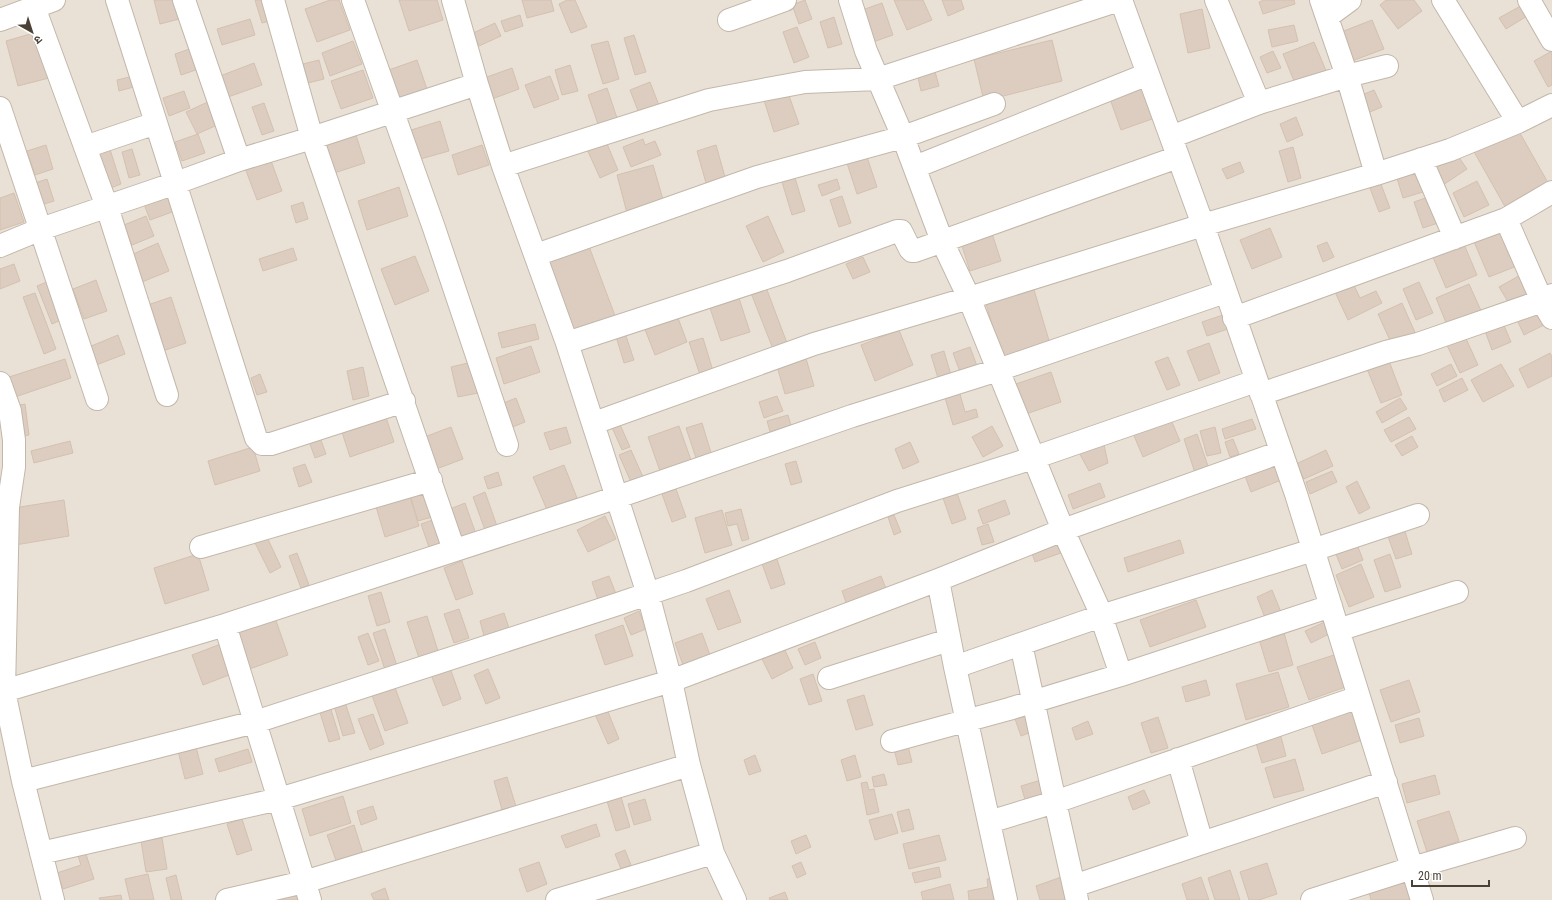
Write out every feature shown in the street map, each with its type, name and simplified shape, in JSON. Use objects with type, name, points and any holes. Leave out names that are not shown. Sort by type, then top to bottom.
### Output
[{"type":"street","points":[[117,0],[256,438],[262,444],[271,444],[404,401]]},
{"type":"street","points":[[184,0],[239,160]]},
{"type":"street","points":[[273,0],[312,138],[404,401],[454,550]]},
{"type":"street","points":[[353,0],[434,228],[507,445]]},
{"type":"street","points":[[729,20],[785,0]]},
{"type":"street","points":[[851,0],[866,51],[903,137],[942,241],[969,298],[1063,530],[1101,616],[1121,675]]},
{"type":"street","points":[[503,166],[709,100],[805,82],[878,79],[1120,0],[1203,224],[1225,292],[1296,494],[1422,900]]},
{"type":"street","points":[[1216,0],[1259,103]]},
{"type":"street","points":[[1350,0],[1324,9],[1348,76],[1376,174]]},
{"type":"street","points":[[1443,0],[1518,122]]},
{"type":"street","points":[[1529,0],[1551,35]]},
{"type":"street","points":[[456,1],[477,84],[503,166],[567,343],[618,497],[648,594],[672,681],[689,765],[713,853],[736,900]]},
{"type":"street","points":[[23,8],[85,147],[167,395]]},
{"type":"street","points":[[567,343],[787,271],[897,231],[901,231],[904,234],[912,251],[942,241],[1174,147],[1259,103],[1348,76],[1387,66]]},
{"type":"street","points":[[915,167],[1148,74]]},
{"type":"street","points":[[0,246],[41,229],[239,160],[312,138],[477,84]]},
{"type":"street","points":[[536,255],[757,177],[903,137],[994,104]]},
{"type":"street","points":[[594,423],[814,344],[969,298],[1203,224],[1376,174],[1450,150],[1518,122],[1552,105]]},
{"type":"street","points":[[0,108],[97,398]]},
{"type":"street","points":[[85,147],[156,123]]},
{"type":"street","points":[[1421,159],[1455,238]]},
{"type":"street","points":[[1234,318],[1506,219],[1552,192]]},
{"type":"street","points":[[23,781],[255,722],[648,594],[897,501],[1258,387],[1418,344],[1549,305],[1506,219]]},
{"type":"street","points":[[4,691],[225,625],[618,497],[852,416],[998,370],[1225,292]]},
{"type":"street","points":[[0,383],[10,411],[14,440],[14,467],[4,507],[4,691],[23,781],[53,900]]},
{"type":"street","points":[[41,853],[279,799],[672,681],[938,580],[1063,530],[1281,452]]},
{"type":"street","points":[[201,547],[431,480]]},
{"type":"street","points":[[955,667],[1101,616],[1313,550],[1418,515]]},
{"type":"street","points":[[938,580],[966,720],[1006,900]]},
{"type":"street","points":[[1338,630],[1457,592]]},
{"type":"street","points":[[892,741],[1033,702],[1121,675],[1331,606]]},
{"type":"street","points":[[225,625],[307,891]]},
{"type":"street","points":[[829,678],[950,640]]},
{"type":"street","points":[[1021,644],[1076,893],[1202,843],[1386,782]]},
{"type":"street","points":[[989,822],[1055,802],[1359,698]]},
{"type":"street","points":[[1178,759],[1202,843]]},
{"type":"street","points":[[227,900],[307,891],[689,765]]},
{"type":"street","points":[[1312,900],[1412,868],[1515,838]]},
{"type":"street","points":[[557,900],[713,853]]},
{"type":"shaded area","points":[[0,0],[1552,0],[1552,900],[0,900]]},
{"type":"building","points":[[154,0],[179,0],[183,18],[160,24]]},
{"type":"building","points":[[255,0],[269,0],[274,20],[262,23]]},
{"type":"building","points":[[330,0],[339,0],[350,30],[317,42],[305,9]]},
{"type":"building","points":[[399,0],[437,0],[443,20],[409,31]]},
{"type":"building","points":[[522,0],[551,0],[554,11],[527,18]]},
{"type":"building","points":[[567,0],[575,0],[587,27],[571,33],[559,4]]},
{"type":"building","points":[[805,0],[812,19],[799,24],[792,5]]},
{"type":"building","points":[[894,0],[923,0],[932,20],[907,30]]},
{"type":"building","points":[[942,0],[961,0],[964,9],[948,16]]},
{"type":"building","points":[[1264,0],[1294,0],[1295,4],[1263,14],[1259,2]]},
{"type":"building","points":[[1386,0],[1414,0],[1422,11],[1398,29],[1380,5]]},
{"type":"building","points":[[882,3],[893,35],[873,42],[862,10]]},
{"type":"building","points":[[1526,3],[1532,13],[1506,29],[1499,18]]},
{"type":"building","points":[[1202,9],[1210,48],[1188,53],[1180,14]]},
{"type":"building","points":[[520,15],[523,26],[505,32],[501,21]]},
{"type":"building","points":[[834,17],[842,44],[828,48],[820,22]]},
{"type":"building","points":[[250,19],[255,35],[222,45],[217,29]]},
{"type":"building","points":[[1372,20],[1384,49],[1352,61],[1341,32]]},
{"type":"building","points":[[495,23],[501,36],[479,46],[473,33]]},
{"type":"building","points":[[1294,25],[1298,41],[1272,47],[1268,30]]},
{"type":"building","points":[[797,27],[809,57],[794,63],[783,32]]},
{"type":"building","points":[[37,32],[49,78],[18,86],[6,41]]},
{"type":"building","points":[[634,35],[646,72],[635,75],[624,38]]},
{"type":"building","points":[[1052,40],[1062,81],[984,101],[974,59]]},
{"type":"building","points":[[353,41],[362,64],[330,76],[322,53]]},
{"type":"building","points":[[608,41],[619,79],[603,84],[591,45]]},
{"type":"building","points":[[1314,42],[1327,73],[1296,86],[1283,54]]},
{"type":"building","points":[[198,46],[205,67],[181,75],[175,54]]},
{"type":"building","points":[[1273,51],[1281,68],[1267,73],[1260,57]]},
{"type":"building","points":[[1552,51],[1552,85],[1548,87],[1534,61]]},
{"type":"building","points":[[319,60],[324,79],[308,83],[303,64]]},
{"type":"building","points":[[417,60],[428,92],[393,103],[383,72]]},
{"type":"building","points":[[254,63],[262,85],[228,97],[220,76]]},
{"type":"building","points":[[570,65],[578,91],[562,95],[555,70]]},
{"type":"building","points":[[512,68],[519,89],[492,99],[484,78]]},
{"type":"building","points":[[934,68],[939,86],[921,91],[917,73]]},
{"type":"building","points":[[363,70],[373,98],[341,109],[331,81]]},
{"type":"building","points":[[138,75],[141,85],[119,91],[117,80]]},
{"type":"building","points":[[550,76],[559,99],[534,108],[525,85]]},
{"type":"building","points":[[650,82],[660,108],[640,116],[630,90]]},
{"type":"building","points":[[1144,86],[1155,118],[1121,130],[1110,99]]},
{"type":"building","points":[[607,88],[618,121],[599,127],[588,95]]},
{"type":"building","points":[[787,90],[799,124],[774,132],[763,97]]},
{"type":"building","points":[[1374,90],[1382,107],[1365,114],[1357,97]]},
{"type":"building","points":[[184,91],[190,108],[169,116],[163,98]]},
{"type":"building","points":[[212,100],[222,123],[197,134],[186,112]]},
{"type":"building","points":[[264,103],[274,131],[262,135],[252,107]]},
{"type":"building","points":[[1296,117],[1303,135],[1287,142],[1280,124]]},
{"type":"building","points":[[440,121],[449,151],[417,160],[408,131]]},
{"type":"building","points":[[1516,126],[1551,188],[1508,212],[1473,150]]},
{"type":"building","points":[[355,132],[365,163],[328,175],[319,144]]},
{"type":"building","points":[[198,134],[205,153],[182,161],[175,142]]},
{"type":"building","points":[[605,139],[618,170],[600,178],[586,147]]},
{"type":"building","points":[[643,139],[645,145],[655,141],[661,155],[631,167],[623,147]]},
{"type":"building","points":[[108,143],[121,184],[108,189],[95,147]]},
{"type":"building","points":[[46,145],[53,169],[35,175],[27,151]]},
{"type":"building","points":[[482,145],[489,165],[458,175],[452,155]]},
{"type":"building","points":[[716,145],[725,177],[706,183],[697,151]]},
{"type":"building","points":[[1293,147],[1301,178],[1288,182],[1279,151]]},
{"type":"building","points":[[132,149],[140,175],[129,178],[122,152]]},
{"type":"building","points":[[1456,153],[1467,169],[1440,187],[1429,171]]},
{"type":"building","points":[[866,154],[877,187],[857,194],[846,160]]},
{"type":"building","points":[[270,158],[282,191],[257,200],[245,168]]},
{"type":"building","points":[[1240,162],[1244,172],[1227,179],[1222,169]]},
{"type":"building","points":[[653,165],[664,203],[627,213],[617,175]]},
{"type":"building","points":[[1415,168],[1423,192],[1403,198],[1396,175]]},
{"type":"building","points":[[795,178],[805,211],[792,215],[782,182]]},
{"type":"building","points":[[47,179],[54,201],[41,205],[35,183]]},
{"type":"building","points":[[837,179],[840,189],[822,196],[818,185]]},
{"type":"building","points":[[1379,179],[1390,208],[1379,212],[1368,183]]},
{"type":"building","points":[[1477,181],[1489,205],[1464,217],[1453,193]]},
{"type":"building","points":[[399,187],[408,216],[367,230],[358,201]]},
{"type":"building","points":[[14,193],[24,222],[0,230],[0,198]]},
{"type":"building","points":[[170,195],[175,211],[150,220],[144,204]]},
{"type":"building","points":[[842,196],[851,223],[839,227],[830,200]]},
{"type":"building","points":[[1431,196],[1441,222],[1423,228],[1414,202]]},
{"type":"building","points":[[303,202],[308,219],[296,223],[291,206]]},
{"type":"building","points":[[146,216],[154,236],[132,245],[124,225]]},
{"type":"building","points":[[768,216],[784,252],[763,262],[746,226]]},
{"type":"building","points":[[1500,226],[1517,266],[1489,277],[1472,237]]},
{"type":"building","points":[[990,227],[1001,261],[970,271],[959,237]]},
{"type":"building","points":[[1270,228],[1282,257],[1252,269],[1240,240]]},
{"type":"building","points":[[587,241],[617,321],[575,337],[545,257]]},
{"type":"building","points":[[1327,242],[1334,257],[1323,262],[1317,246]]},
{"type":"building","points":[[1463,242],[1477,275],[1446,288],[1432,255]]},
{"type":"building","points":[[158,243],[169,271],[142,282],[131,255]]},
{"type":"building","points":[[293,248],[297,260],[263,271],[259,259]]},
{"type":"building","points":[[415,256],[429,291],[395,305],[381,269]]},
{"type":"building","points":[[863,257],[870,272],[853,279],[846,264]]},
{"type":"building","points":[[14,264],[20,281],[0,289],[0,269]]},
{"type":"building","points":[[1524,273],[1534,291],[1510,305],[1499,287]]},
{"type":"building","points":[[96,280],[107,311],[84,319],[73,289]]},
{"type":"building","points":[[49,281],[63,319],[52,324],[37,286]]},
{"type":"building","points":[[1352,281],[1360,298],[1376,291],[1382,303],[1348,320],[1334,290]]},
{"type":"building","points":[[764,282],[787,343],[773,349],[749,288]]},
{"type":"building","points":[[1419,282],[1433,313],[1416,320],[1403,289]]},
{"type":"building","points":[[1032,283],[1050,344],[1002,358],[984,297]]},
{"type":"building","points":[[1469,284],[1483,315],[1449,330],[1436,298]]},
{"type":"building","points":[[737,292],[750,332],[721,341],[708,302]]},
{"type":"building","points":[[35,293],[56,349],[44,354],[23,297]]},
{"type":"building","points":[[171,297],[186,343],[157,353],[142,307]]},
{"type":"building","points":[[1402,303],[1417,337],[1393,347],[1378,314]]},
{"type":"building","points":[[675,310],[687,342],[655,355],[642,322]]},
{"type":"building","points":[[1539,310],[1546,324],[1524,335],[1517,320]]},
{"type":"building","points":[[1223,315],[1228,329],[1207,336],[1202,322]]},
{"type":"building","points":[[1503,323],[1511,342],[1492,350],[1485,331]]},
{"type":"building","points":[[535,324],[539,339],[502,348],[498,333]]},
{"type":"building","points":[[624,330],[634,360],[624,363],[615,333]]},
{"type":"building","points":[[899,330],[913,365],[875,381],[861,345]]},
{"type":"building","points":[[1463,332],[1478,365],[1460,373],[1445,341]]},
{"type":"building","points":[[118,335],[125,354],[91,367],[84,349]]},
{"type":"building","points":[[703,338],[713,371],[700,375],[689,342]]},
{"type":"building","points":[[1209,343],[1220,373],[1199,381],[1187,351]]},
{"type":"building","points":[[531,346],[540,372],[504,384],[496,358]]},
{"type":"building","points":[[970,347],[977,366],[960,372],[953,353]]},
{"type":"building","points":[[944,351],[951,375],[938,378],[931,355]]},
{"type":"building","points":[[1550,353],[1552,357],[1552,376],[1528,388],[1519,369]]},
{"type":"building","points":[[805,355],[814,386],[785,394],[776,363]]},
{"type":"building","points":[[1168,357],[1180,385],[1167,390],[1155,362]]},
{"type":"building","points":[[65,359],[71,378],[15,397],[9,377]]},
{"type":"building","points":[[1389,361],[1402,395],[1381,403],[1367,369]]},
{"type":"building","points":[[472,362],[478,393],[458,397],[451,367]]},
{"type":"building","points":[[1451,364],[1457,376],[1437,386],[1431,374]]},
{"type":"building","points":[[1501,364],[1514,386],[1483,402],[1471,380]]},
{"type":"building","points":[[363,367],[369,396],[353,400],[347,371]]},
{"type":"building","points":[[1051,372],[1061,402],[1023,415],[1013,385]]},
{"type":"building","points":[[260,374],[267,392],[257,395],[251,378]]},
{"type":"building","points":[[1462,378],[1468,390],[1444,402],[1439,390]]},
{"type":"building","points":[[958,387],[965,412],[976,409],[978,417],[953,425],[943,391]]},
{"type":"building","points":[[777,396],[783,411],[764,418],[759,402]]},
{"type":"building","points":[[516,398],[525,422],[510,428],[501,404]]},
{"type":"building","points":[[1400,398],[1407,409],[1382,423],[1376,412]]},
{"type":"building","points":[[25,404],[29,435],[18,437],[14,406]]},
{"type":"building","points":[[384,411],[394,442],[350,457],[340,426]]},
{"type":"building","points":[[788,415],[792,429],[771,435],[767,421]]},
{"type":"building","points":[[1169,415],[1180,441],[1143,457],[1132,431]]},
{"type":"building","points":[[1409,417],[1416,429],[1391,442],[1384,430]]},
{"type":"building","points":[[1252,419],[1256,429],[1225,439],[1222,429]]},
{"type":"building","points":[[618,420],[630,447],[622,450],[610,423]]},
{"type":"building","points":[[702,423],[712,456],[697,461],[686,428]]},
{"type":"building","points":[[679,426],[691,460],[660,471],[648,437]]},
{"type":"building","points":[[992,426],[1003,446],[983,457],[972,437]]},
{"type":"building","points":[[451,427],[463,459],[431,471],[419,439]]},
{"type":"building","points":[[566,427],[571,443],[550,450],[544,433]]},
{"type":"building","points":[[1215,427],[1221,453],[1207,456],[1200,431]]},
{"type":"building","points":[[318,432],[326,454],[315,458],[307,436]]},
{"type":"building","points":[[1197,434],[1209,469],[1195,473],[1184,439]]},
{"type":"building","points":[[1102,436],[1108,463],[1089,471],[1076,447]]},
{"type":"building","points":[[1412,436],[1418,447],[1402,456],[1395,445]]},
{"type":"building","points":[[1233,439],[1239,454],[1230,457],[1225,442]]},
{"type":"building","points":[[70,441],[73,453],[34,463],[31,451]]},
{"type":"building","points":[[910,442],[919,462],[903,469],[895,449]]},
{"type":"building","points":[[253,447],[260,471],[215,485],[208,461]]},
{"type":"building","points":[[631,450],[643,477],[631,482],[619,455]]},
{"type":"building","points":[[1326,450],[1333,466],[1304,479],[1296,464]]},
{"type":"building","points":[[1276,460],[1284,479],[1251,492],[1244,473]]},
{"type":"building","points":[[796,461],[802,482],[791,485],[785,464]]},
{"type":"building","points":[[305,464],[312,482],[299,487],[293,468]]},
{"type":"building","points":[[564,465],[577,498],[547,510],[533,477]]},
{"type":"building","points":[[1332,471],[1337,482],[1310,494],[1306,482]]},
{"type":"building","points":[[498,472],[502,485],[488,489],[484,477]]},
{"type":"building","points":[[1357,481],[1370,508],[1359,514],[1346,487]]},
{"type":"building","points":[[1100,483],[1105,497],[1073,509],[1068,495]]},
{"type":"building","points":[[676,489],[686,517],[672,522],[662,494]]},
{"type":"building","points":[[408,490],[419,526],[385,537],[374,500]]},
{"type":"building","points":[[428,490],[436,516],[418,521],[410,495]]},
{"type":"building","points":[[956,490],[966,519],[952,524],[942,495]]},
{"type":"building","points":[[485,492],[497,526],[485,530],[473,497]]},
{"type":"building","points":[[64,500],[69,536],[15,545],[20,507]]},
{"type":"building","points":[[1005,500],[1010,514],[983,524],[978,510]]},
{"type":"building","points":[[465,503],[476,534],[456,541],[445,511]]},
{"type":"building","points":[[741,509],[749,539],[742,541],[737,524],[728,526],[725,513]]},
{"type":"building","points":[[722,510],[732,545],[705,553],[695,518]]},
{"type":"building","points":[[894,515],[901,532],[894,535],[888,517]]},
{"type":"building","points":[[605,516],[616,539],[588,552],[577,530]]},
{"type":"building","points":[[435,519],[446,551],[432,556],[421,524]]},
{"type":"building","points":[[988,524],[994,542],[982,545],[977,528]]},
{"type":"building","points":[[1403,525],[1412,554],[1396,559],[1386,531]]},
{"type":"building","points":[[266,535],[281,567],[270,573],[254,541]]},
{"type":"building","points":[[1355,539],[1363,560],[1342,569],[1333,547]]},
{"type":"building","points":[[1180,540],[1184,553],[1128,572],[1124,558]]},
{"type":"building","points":[[1057,542],[1061,553],[1035,562],[1031,550]]},
{"type":"building","points":[[297,553],[309,585],[301,588],[289,556]]},
{"type":"building","points":[[775,553],[785,584],[771,589],[760,558]]},
{"type":"building","points":[[198,554],[209,590],[165,604],[154,568]]},
{"type":"building","points":[[1390,554],[1401,587],[1385,592],[1374,560]]},
{"type":"building","points":[[462,561],[473,594],[456,600],[444,568]]},
{"type":"building","points":[[1361,564],[1374,597],[1349,607],[1336,575]]},
{"type":"building","points":[[609,576],[616,594],[598,600],[592,582]]},
{"type":"building","points":[[881,576],[889,596],[849,611],[842,591]]},
{"type":"building","points":[[729,590],[741,622],[718,630],[706,599]]},
{"type":"building","points":[[1272,590],[1283,617],[1267,623],[1257,597]]},
{"type":"building","points":[[381,592],[390,622],[377,626],[368,596]]},
{"type":"building","points":[[1196,600],[1206,627],[1150,647],[1140,620]]},
{"type":"building","points":[[459,609],[469,638],[454,643],[444,614]]},
{"type":"building","points":[[639,611],[646,629],[631,635],[624,618]]},
{"type":"building","points":[[504,613],[509,628],[484,636],[480,621]]},
{"type":"building","points":[[274,615],[288,655],[247,670],[232,630]]},
{"type":"building","points":[[427,616],[438,651],[419,658],[407,622]]},
{"type":"building","points":[[1327,621],[1333,632],[1311,643],[1305,631]]},
{"type":"building","points":[[623,625],[633,656],[605,665],[595,635]]},
{"type":"building","points":[[385,629],[397,666],[385,670],[373,633]]},
{"type":"building","points":[[1283,629],[1293,665],[1269,672],[1258,636]]},
{"type":"building","points":[[368,633],[379,661],[368,665],[358,637]]},
{"type":"building","points":[[702,633],[710,655],[683,665],[675,643]]},
{"type":"building","points":[[226,642],[237,672],[203,685],[192,655]]},
{"type":"building","points":[[815,642],[821,658],[805,665],[798,649]]},
{"type":"building","points":[[784,648],[793,668],[772,679],[762,659]]},
{"type":"building","points":[[1340,653],[1351,685],[1309,700],[1297,667]]},
{"type":"building","points":[[449,665],[461,699],[443,706],[430,672]]},
{"type":"building","points":[[488,669],[500,698],[486,704],[474,675]]},
{"type":"building","points":[[1278,672],[1289,707],[1246,720],[1236,684]]},
{"type":"building","points":[[813,674],[822,701],[809,705],[800,679]]},
{"type":"building","points":[[1206,680],[1210,695],[1186,702],[1182,687]]},
{"type":"building","points":[[1409,680],[1420,712],[1391,722],[1380,690]]},
{"type":"building","points":[[393,682],[408,723],[385,731],[370,690]]},
{"type":"building","points":[[864,695],[873,725],[856,730],[847,700]]},
{"type":"building","points":[[344,699],[355,733],[343,736],[333,702]]},
{"type":"building","points":[[329,703],[340,739],[329,742],[318,706]]},
{"type":"building","points":[[1356,704],[1368,738],[1322,754],[1310,719]]},
{"type":"building","points":[[606,707],[619,739],[608,744],[594,712]]},
{"type":"building","points":[[373,714],[384,744],[370,750],[358,719]]},
{"type":"building","points":[[1029,715],[1034,731],[1021,736],[1015,719]]},
{"type":"building","points":[[1158,717],[1168,748],[1151,753],[1141,723]]},
{"type":"building","points":[[1419,718],[1424,736],[1400,743],[1395,725]]},
{"type":"building","points":[[1088,721],[1093,734],[1076,740],[1072,728]]},
{"type":"building","points":[[1280,733],[1286,756],[1262,763],[1255,740]]},
{"type":"building","points":[[907,742],[912,762],[898,765],[893,745]]},
{"type":"building","points":[[195,743],[203,774],[185,779],[177,747]]},
{"type":"building","points":[[248,749],[252,762],[219,772],[215,759]]},
{"type":"building","points":[[755,755],[761,771],[749,775],[744,760]]},
{"type":"building","points":[[855,755],[861,777],[847,781],[841,760]]},
{"type":"building","points":[[1295,759],[1304,790],[1274,798],[1265,768]]},
{"type":"building","points":[[884,774],[887,785],[874,787],[872,777]]},
{"type":"building","points":[[1435,775],[1440,794],[1407,803],[1402,784]]},
{"type":"building","points":[[507,777],[518,813],[504,817],[494,781]]},
{"type":"building","points":[[1041,780],[1046,797],[1026,803],[1021,786]]},
{"type":"building","points":[[867,782],[869,790],[874,789],[879,812],[867,815],[861,783]]},
{"type":"building","points":[[1144,790],[1150,803],[1133,810],[1128,797]]},
{"type":"building","points":[[343,796],[351,823],[310,836],[302,809]]},
{"type":"building","points":[[621,797],[630,827],[616,831],[607,801]]},
{"type":"building","points":[[645,799],[651,820],[634,825],[628,804]]},
{"type":"building","points":[[373,806],[377,819],[361,825],[357,811]]},
{"type":"building","points":[[909,809],[914,829],[902,832],[897,812]]},
{"type":"building","points":[[1449,811],[1459,841],[1427,852],[1417,821]]},
{"type":"building","points":[[892,814],[898,833],[875,840],[869,820]]},
{"type":"building","points":[[242,819],[252,850],[237,855],[227,824]]},
{"type":"building","points":[[596,824],[600,836],[566,848],[561,836]]},
{"type":"building","points":[[354,825],[365,860],[339,869],[327,835]]},
{"type":"building","points":[[806,835],[811,847],[796,854],[791,841]]},
{"type":"building","points":[[939,835],[946,860],[909,869],[903,844]]},
{"type":"building","points":[[162,838],[167,869],[146,872],[141,841]]},
{"type":"building","points":[[625,850],[631,865],[621,869],[615,854]]},
{"type":"building","points":[[85,851],[94,879],[63,889],[57,873],[81,865],[77,853]]},
{"type":"building","points":[[539,862],[547,884],[527,892],[519,869]]},
{"type":"building","points":[[801,862],[806,874],[797,878],[792,866]]},
{"type":"building","points":[[1267,863],[1277,894],[1259,900],[1249,900],[1240,872]]},
{"type":"building","points":[[939,867],[941,877],[915,883],[912,873]]},
{"type":"building","points":[[1230,870],[1240,900],[1215,900],[1208,878]]},
{"type":"building","points":[[148,874],[154,900],[130,900],[125,879]]},
{"type":"building","points":[[176,875],[182,900],[171,900],[166,878]]},
{"type":"building","points":[[1064,876],[1072,900],[1040,900],[1036,886]]},
{"type":"building","points":[[1201,877],[1209,900],[1187,900],[1182,884]]},
{"type":"building","points":[[1403,877],[1411,900],[1371,900],[1368,889]]},
{"type":"building","points":[[994,878],[997,900],[969,900],[968,891],[988,887],[987,879]]},
{"type":"building","points":[[950,884],[954,900],[923,900],[921,892]]},
{"type":"building","points":[[385,888],[389,900],[374,900],[371,894]]},
{"type":"building","points":[[300,892],[302,900],[274,900]]},
{"type":"building","points":[[785,892],[788,900],[770,900],[769,898]]},
{"type":"building","points":[[121,895],[122,900],[100,900],[99,898]]}]
